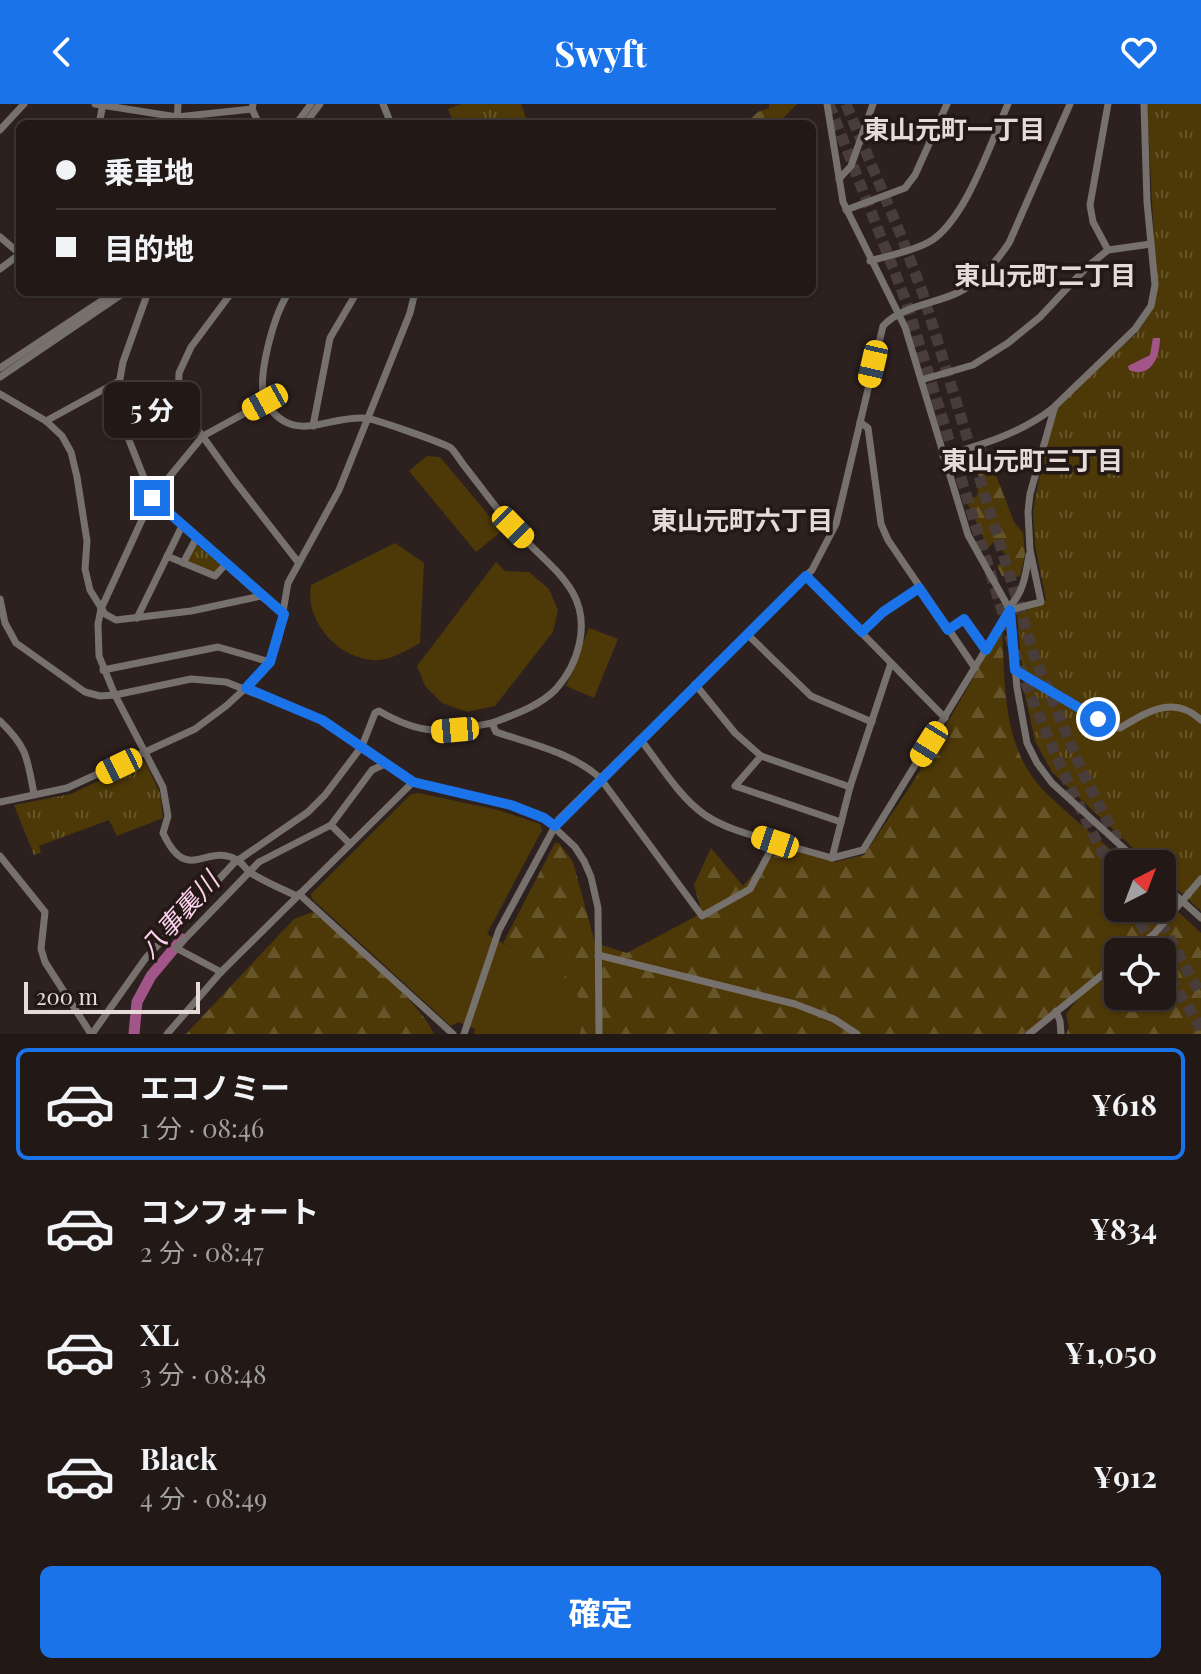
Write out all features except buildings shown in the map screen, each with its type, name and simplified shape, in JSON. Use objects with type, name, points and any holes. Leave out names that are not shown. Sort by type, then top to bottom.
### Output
[{"type":"street","points":[[0,130],[24,104]]},
{"type":"street","points":[[100,104],[172,120]]},
{"type":"street","points":[[827,104],[846,210],[898,315],[968,535],[1009,608],[1027,743],[1037,763],[1058,789],[1126,850]]},
{"type":"street","points":[[839,179],[851,166],[873,104]]},
{"type":"street","points":[[846,210],[905,188],[915,175],[947,104]]},
{"type":"street","points":[[870,261],[930,242],[948,226],[961,209],[1008,104]]},
{"type":"street","points":[[464,1034],[499,930],[555,826],[812,570],[836,524],[883,326],[898,315],[964,290],[997,259],[1009,243],[1070,104]]},
{"type":"street","points":[[1108,104],[1090,205],[1093,222],[1108,250]]},
{"type":"street","points":[[943,456],[1001,437],[1043,416],[1135,329],[1151,306],[1155,285],[1144,104]]},
{"type":"street","points":[[182,120],[253,107]]},
{"type":"street","points":[[0,237],[16,251]]},
{"type":"street","points":[[921,380],[973,365],[1008,343],[1040,317],[1087,267],[1108,250],[1151,244]]},
{"type":"street","points":[[0,368],[109,296]]},
{"type":"street","points":[[0,377],[119,296]]},
{"type":"street","points":[[147,296],[119,381],[120,409],[125,430],[152,498],[284,614]]},
{"type":"street","points":[[229,296],[191,347],[179,373],[178,402],[298,562]]},
{"type":"street","points":[[0,856],[45,912],[41,949],[45,962],[91,1034],[145,959],[238,860],[308,812],[325,795],[362,746],[375,713],[379,711],[414,729],[432,732],[492,723],[542,699],[556,689],[568,670],[582,630],[573,593],[513,527],[451,448],[369,418],[291,426],[282,422],[265,402],[262,392],[269,347],[280,306],[286,296]]},
{"type":"street","points":[[313,426],[330,338],[355,296]]},
{"type":"street","points":[[0,802],[67,788],[204,724],[246,688],[270,662],[284,614],[288,583],[339,490],[414,296]]},
{"type":"street","points":[[46,421],[119,381]]},
{"type":"street","points":[[0,394],[46,421],[62,436],[71,452],[87,541],[85,569],[90,590],[105,614],[116,620],[137,618],[191,611],[261,596]]},
{"type":"street","points":[[265,402],[203,436],[152,498],[101,609],[97,643],[103,670],[168,802],[163,833],[172,852],[186,860],[223,856],[238,860],[249,872],[298,895],[453,1034]]},
{"type":"street","points":[[1009,608],[1041,602],[1030,550],[1028,512],[1030,494],[1055,406]]},
{"type":"street","points":[[860,422],[868,428],[881,524],[888,540],[975,668]]},
{"type":"street","points":[[137,618],[182,526]]},
{"type":"street","points":[[183,563],[196,539]]},
{"type":"street","points":[[640,739],[689,802],[724,826],[832,858],[856,854],[867,845],[1009,608],[1016,602],[1030,550]]},
{"type":"street","points":[[167,556],[215,576],[225,565]]},
{"type":"street","points":[[806,576],[945,718]]},
{"type":"street","points":[[862,632],[883,612],[919,588]]},
{"type":"street","points":[[0,599],[10,635],[23,649],[79,689],[100,696],[191,679],[226,682],[322,720],[413,782],[511,805],[544,818],[575,847],[591,877],[598,908],[599,1034]]},
{"type":"street","points":[[948,630],[964,619],[986,650]]},
{"type":"street","points":[[747,634],[811,696],[872,722]]},
{"type":"street","points":[[103,670],[218,647],[270,662]]},
{"type":"street","points":[[832,858],[850,787],[891,663]]},
{"type":"street","points":[[1015,670],[1111,726],[1120,728],[1162,707],[1181,707],[1201,720]]},
{"type":"street","points":[[695,684],[735,733],[761,756],[850,787]]},
{"type":"street","points":[[0,721],[25,749],[34,794]]},
{"type":"street","points":[[492,723],[496,732],[576,761],[600,778],[702,916],[750,889],[775,842]]},
{"type":"street","points":[[761,756],[735,786],[841,822]]},
{"type":"street","points":[[221,972],[176,948],[249,872],[269,856],[331,825],[372,770],[387,763]]},
{"type":"street","points":[[169,1034],[221,972],[413,782]]},
{"type":"street","points":[[331,825],[350,844]]},
{"type":"street","points":[[1149,938],[1201,879]]},
{"type":"street","points":[[1176,896],[1201,918]]},
{"type":"street","points":[[598,955],[795,1004],[834,1019],[857,1033]]},
{"type":"street","points":[[1029,1034],[1104,973]]},
{"type":"street","points":[[1056,1011],[1061,1034]]},
{"type":"green space","points":[[461,104],[521,104],[527,120],[452,120],[448,109]]},
{"type":"green space","points":[[769,104],[797,104],[781,120],[749,120],[769,108]]},
{"type":"green space","points":[[1147,104],[1201,104],[1201,911],[1176,888],[1176,850],[1135,850],[1052,772],[1035,741],[1025,695],[1028,687],[1021,660],[1017,615],[1046,600],[1035,545],[1033,511],[1047,436],[1061,401],[1136,334],[1152,310],[1156,277]]},
{"type":"green space","points":[[985,447],[1014,522],[1023,533],[1025,554],[1020,577],[1002,576],[997,566],[1007,556],[994,542],[988,548],[966,500],[977,496],[980,480],[971,452]]},
{"type":"green space","points":[[427,456],[440,457],[502,531],[476,552],[409,471]]},
{"type":"green space","points":[[395,543],[424,563],[420,643],[389,658],[365,659],[339,647],[319,626],[310,599],[311,585]]},
{"type":"green space","points":[[197,545],[220,564],[215,572],[186,562]]},
{"type":"green space","points":[[496,562],[505,571],[529,572],[549,589],[558,610],[553,632],[495,706],[467,712],[442,703],[425,686],[417,666]]},
{"type":"green space","points":[[589,628],[618,639],[594,698],[566,686]]},
{"type":"green space","points":[[1002,628],[1008,714],[1020,755],[1044,791],[1111,850],[1104,850],[1104,922],[1176,922],[1176,910],[1201,933],[1201,1034],[1066,1034],[1069,1027],[1066,1014],[1087,987],[1024,1034],[580,1034],[582,1011],[579,998],[563,982],[569,962],[551,949],[542,967],[503,943],[555,843],[559,843],[573,862],[595,943],[627,953],[702,913],[694,885],[711,848],[743,886],[778,846],[835,862],[864,855],[915,779]]},
{"type":"green space","points":[[140,761],[145,762],[160,793],[163,818],[117,836],[109,820],[39,846],[41,852],[34,855],[14,805],[71,794]]},
{"type":"green space","points":[[419,793],[498,810],[540,824],[542,830],[487,934],[542,966],[551,949],[569,962],[583,1010],[580,1034],[474,1034],[475,1029],[458,1022],[451,1026],[312,899],[311,894],[411,794]]},
{"type":"green space","points":[[313,912],[413,1003],[434,1034],[186,1034],[294,919]]},
{"type":"shaded area","points":[[1153,338],[1160,338],[1153,364],[1144,371],[1129,370],[1128,366],[1150,355]]},
{"type":"waterway","name":"八事裏川","points":[[134,1034],[137,1002],[151,976],[182,939]]},
{"type":"tunnel","points":[[829,104],[906,301],[1019,665],[1065,775],[1104,856]]},
{"type":"tunnel","points":[[846,104],[923,294],[1035,658],[1082,771],[1122,850]]},
{"type":"tunnel","points":[[1140,922],[1148,938]]},
{"type":"tunnel","points":[[1161,922],[1201,995]]},
{"type":"tunnel","points":[[1176,987],[1201,1029]]},
{"type":"district","name":"東山元町一丁目","points":[[954,128]]},
{"type":"district","name":"東山元町二丁目","points":[[1045,274]]},
{"type":"district","name":"東山元町三丁目","points":[[1032,459]]},
{"type":"district","name":"東山元町六丁目","points":[[742,519]]},
{"type":"route","points":[[152,498],[284,614],[270,662],[246,688],[322,720],[413,782],[511,805],[544,818],[555,826],[806,576],[862,632],[883,612],[919,588],[948,630],[964,619],[986,650],[1010,610],[1015,670],[1098,719]]}]
